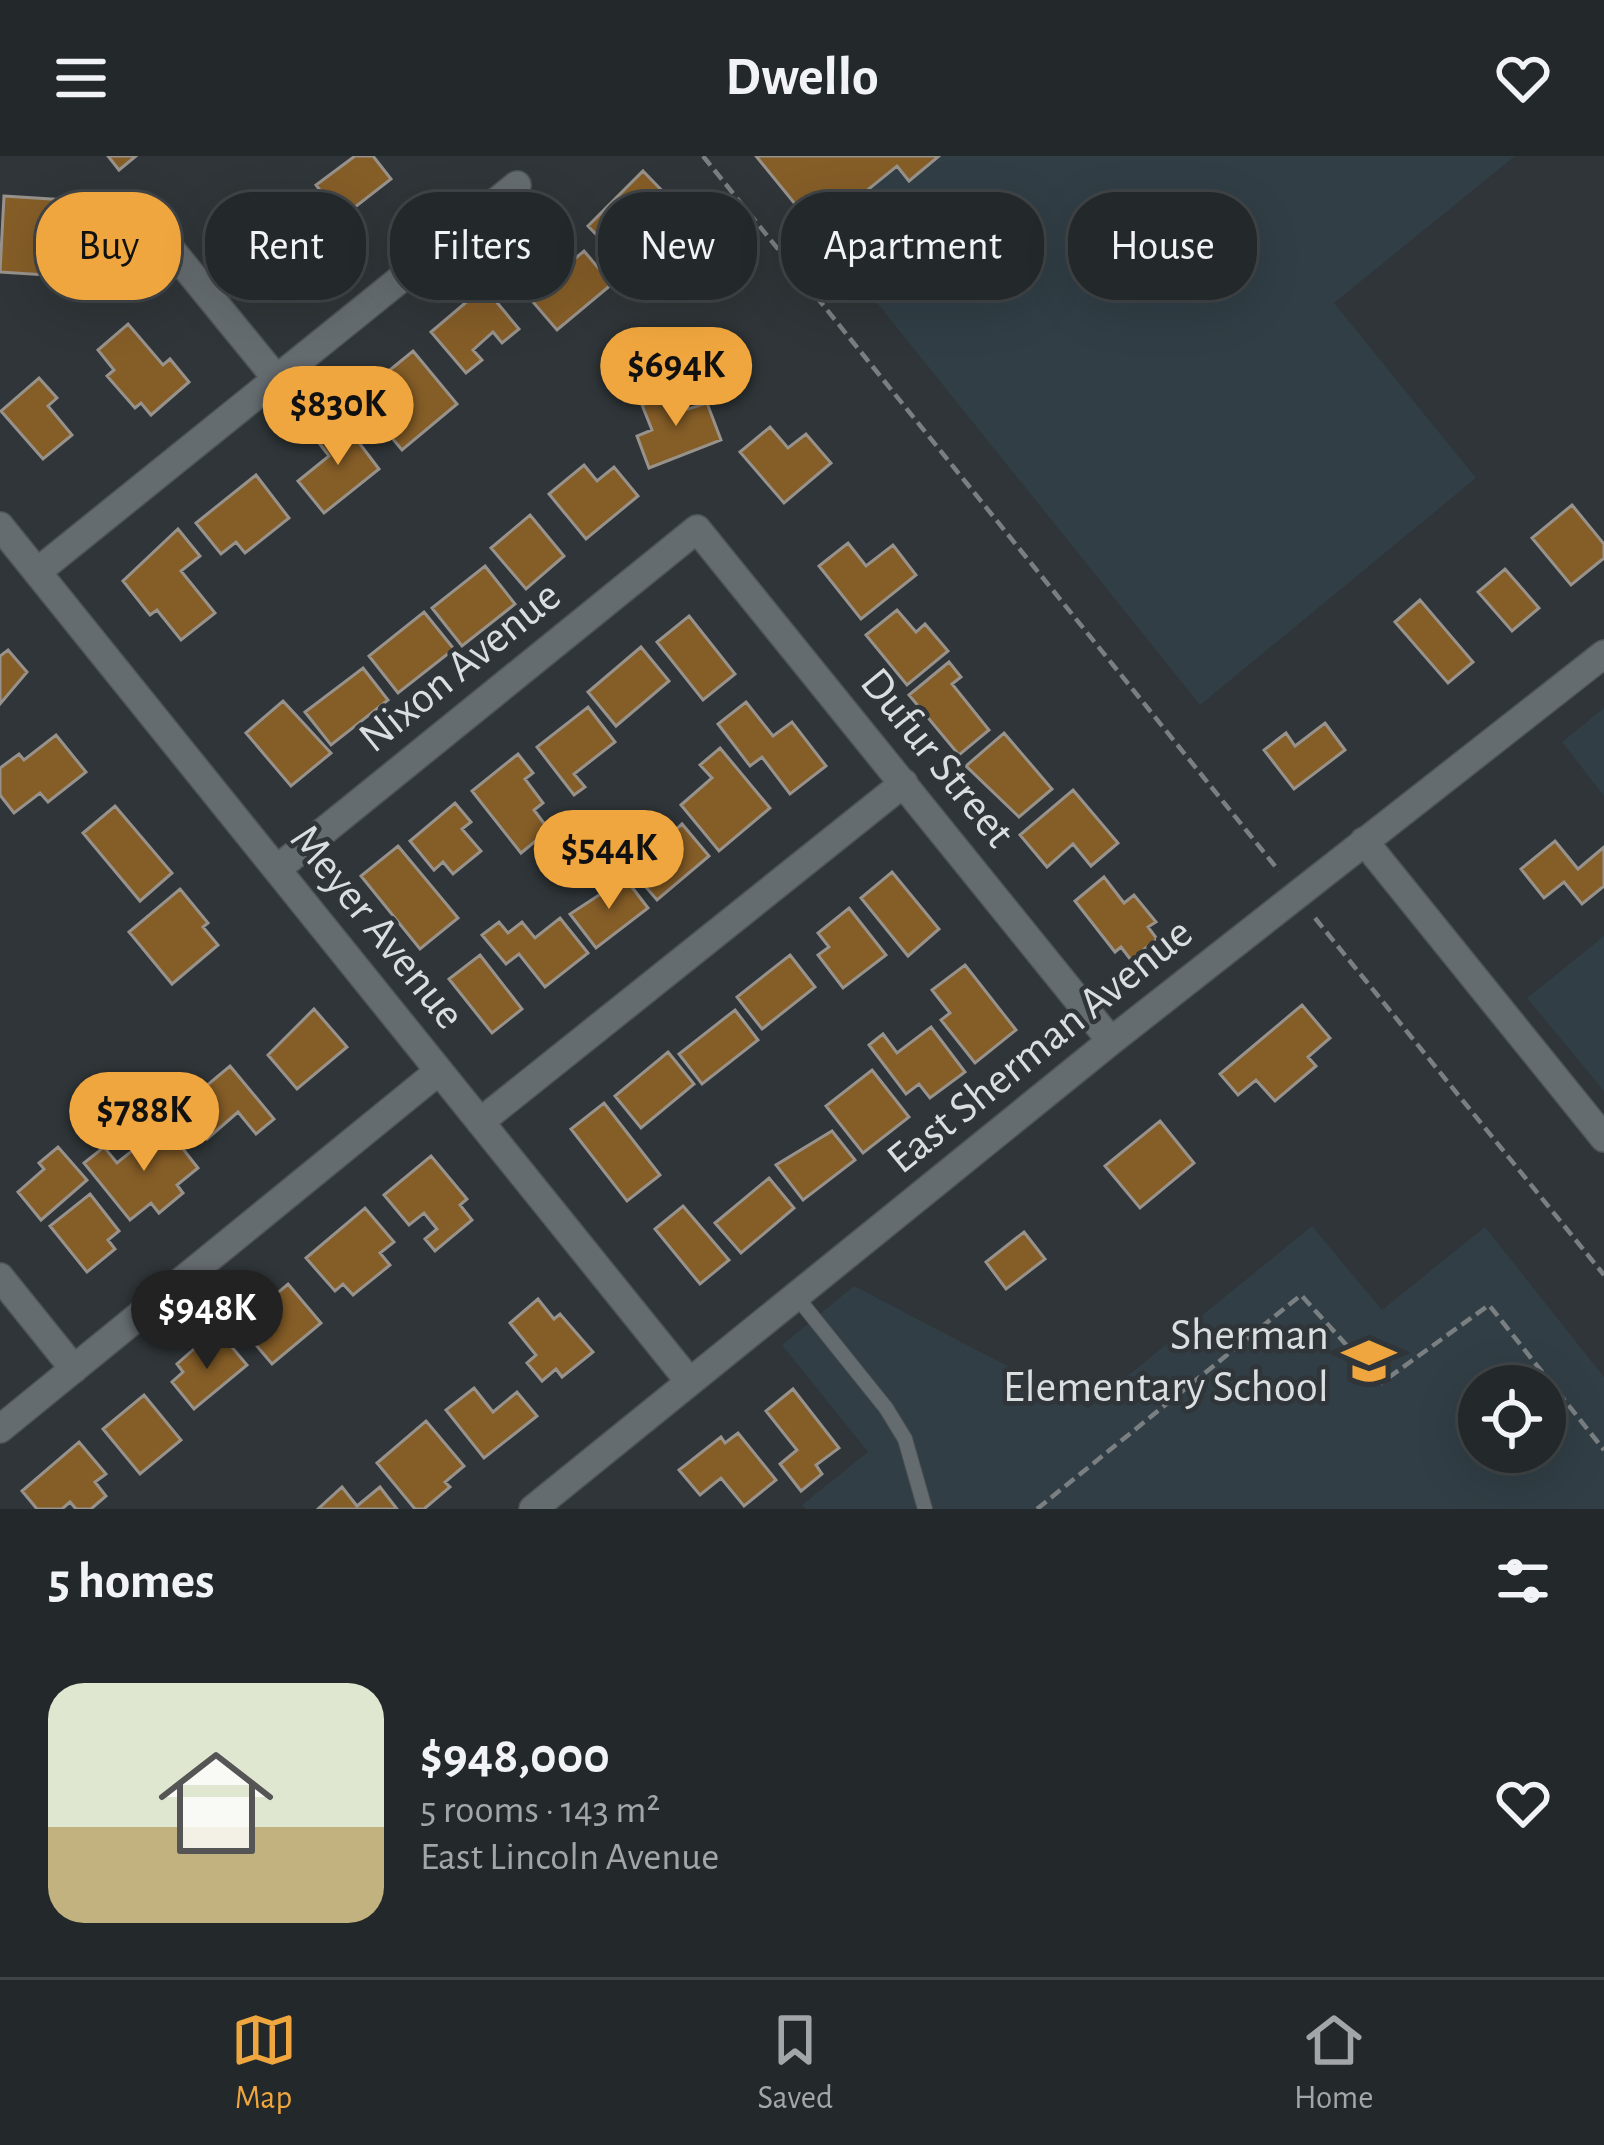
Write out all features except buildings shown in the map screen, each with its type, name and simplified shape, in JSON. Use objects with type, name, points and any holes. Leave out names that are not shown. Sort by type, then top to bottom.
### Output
[{"type":"street","points":[[37,572],[517,185]]},
{"type":"street","points":[[181,263],[276,379]]},
{"type":"street","name":"Meyer Avenue","points":[[0,526],[689,1381]]},
{"type":"street","name":"Dufur Street","points":[[697,530],[1111,1041]]},
{"type":"street","name":"Nixon Avenue","points":[[277,869],[697,530]]},
{"type":"street","name":"East Sherman Avenue","points":[[533,1509],[1111,1041],[1604,654]]},
{"type":"street","points":[[481,1122],[904,783]]},
{"type":"street","points":[[1364,841],[1604,1138]]},
{"type":"street","points":[[0,1429],[439,1071]]},
{"type":"street","points":[[0,1276],[74,1369]]},
{"type":"lane","points":[[796,1296],[886,1408],[905,1439],[925,1509]]},
{"type":"path","points":[[703,156],[1604,1275]]},
{"type":"path","points":[[1037,1509],[1300,1294],[1381,1383],[1489,1305],[1604,1450]]},
{"type":"shaded area","points":[[759,156],[1515,156],[1334,303],[1476,478],[1200,705],[875,300],[1044,300],[1044,192],[788,192]]},
{"type":"shaded area","points":[[1604,708],[1604,796],[1562,742]]},
{"type":"shaded area","points":[[1604,936],[1604,1091],[1527,998]]},
{"type":"shaded area","name":"Sherman Elementary School","points":[[1312,1226],[1382,1310],[1485,1227],[1604,1377],[1604,1509],[806,1509],[802,1505],[868,1452],[782,1345],[854,1286],[1088,1408]]},
{"type":"place","name":"Sherman Elementary School","points":[[1369,1361]]}]
